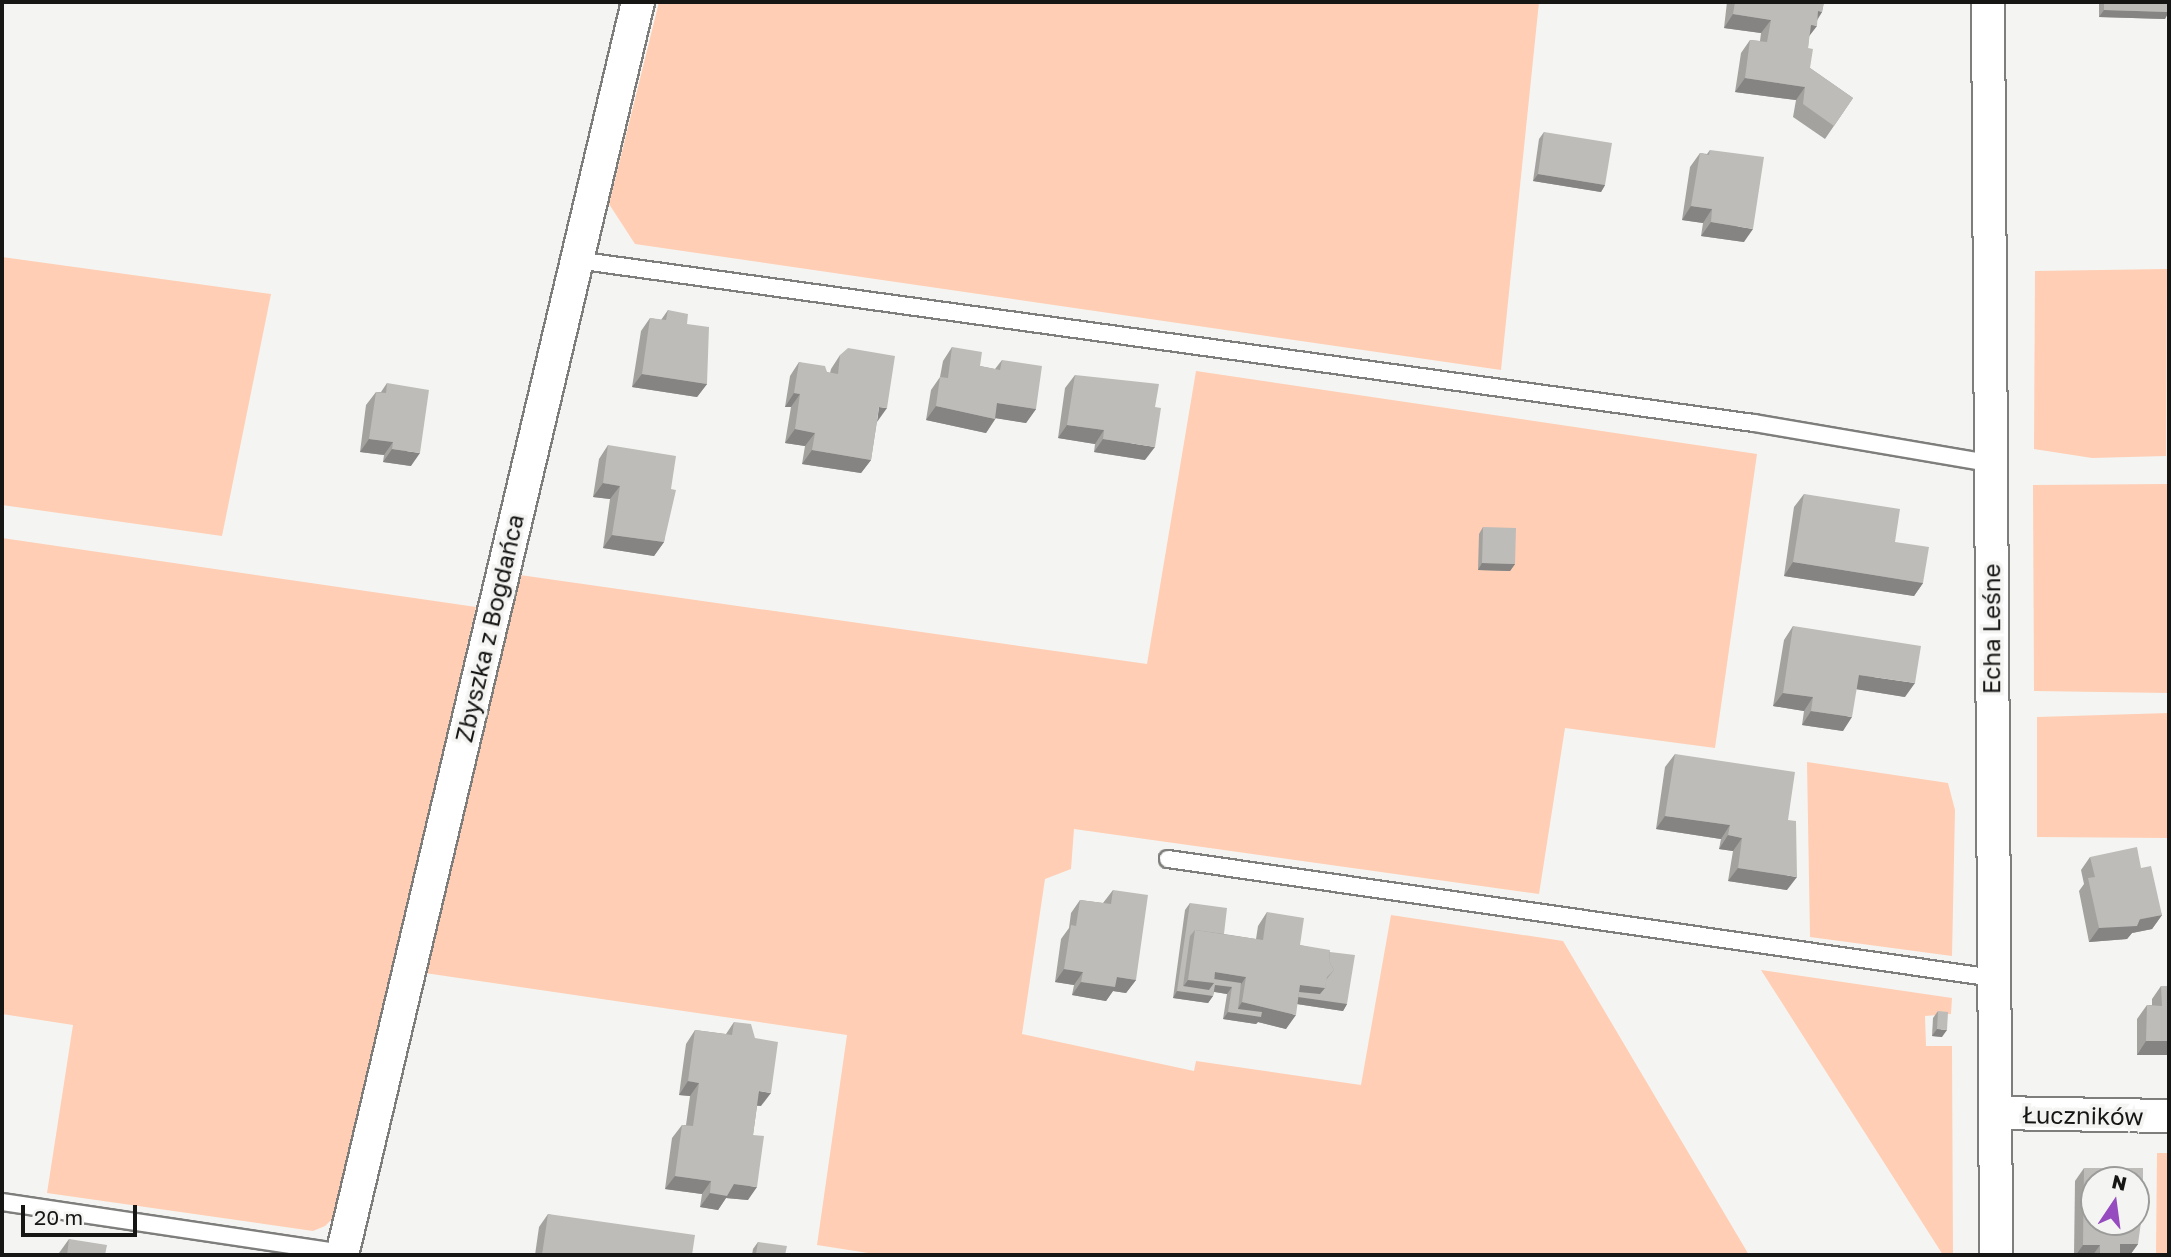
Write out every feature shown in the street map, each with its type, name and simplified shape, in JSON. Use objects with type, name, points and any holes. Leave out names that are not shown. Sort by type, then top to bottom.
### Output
[{"type":"street","name":"Zbyszka z Bogdańca","points":[[342,1254],[638,2]]},
{"type":"street","name":"Echa Leśne","points":[[1988,2],[1996,1255]]},
{"type":"street","name":"Łuczników","points":[[1996,1113],[2169,1116]]},
{"type":"lane","points":[[576,260],[1727,419],[1989,463]]},
{"type":"lane","points":[[1168,859],[1994,978]]},
{"type":"lane","points":[[2,1202],[342,1254]]},
{"type":"shaded area","points":[[659,2],[1539,2],[1501,370],[635,244],[609,204]]},
{"type":"shaded area","points":[[2,257],[271,294],[222,536],[2,505]]},
{"type":"shaded area","points":[[2167,269],[2166,456],[2092,458],[2034,449],[2035,271]]},
{"type":"shaded area","points":[[1196,371],[1757,454],[1715,748],[1565,728],[1539,894],[1074,829],[1071,869],[1045,879],[1022,1034],[1194,1071],[1196,1061],[1361,1085],[1391,915],[1563,941],[1749,1255],[881,1255],[817,1245],[847,1035],[418,972],[520,575],[1147,664]]},
{"type":"shaded area","points":[[2169,484],[2169,693],[2034,691],[2033,485]]},
{"type":"shaded area","points":[[2,538],[476,607],[335,1216],[325,1226],[313,1231],[47,1193],[73,1025],[2,1014]]},
{"type":"shaded area","points":[[2169,713],[2169,838],[2037,837],[2037,717]]},
{"type":"shaded area","points":[[1807,762],[1948,783],[1955,810],[1952,956],[1810,937]]},
{"type":"shaded area","points":[[1761,970],[1952,998],[1951,1014],[1925,1016],[1926,1046],[1952,1046],[1953,1255],[1943,1255]]},
{"type":"shaded area","points":[[2157,1153],[2169,1153],[2169,1255],[2156,1255]]},
{"type":"building","points":[[1735,2],[1824,2],[1822,12],[1818,11],[1817,26],[1811,25],[1808,48],[1813,49],[1810,68],[1853,98],[1834,126],[1803,104],[1805,87],[1745,78],[1750,40],[1767,42],[1771,20],[1733,14]]},
{"type":"building","points":[[2104,2],[2169,2],[2169,12],[2104,10]]},
{"type":"building","points":[[1544,132],[1612,143],[1605,185],[1538,174]]},
{"type":"building","points":[[1710,150],[1764,157],[1753,229],[1711,222],[1712,209],[1691,206],[1700,153],[1709,155]]},
{"type":"building","points":[[668,310],[688,314],[687,324],[709,327],[707,384],[642,374],[650,318],[666,320]]},
{"type":"building","points":[[952,347],[982,352],[980,366],[1000,370],[1002,360],[1042,366],[1036,409],[997,403],[995,419],[936,406],[940,377],[948,378]]},
{"type":"building","points":[[848,348],[895,356],[887,408],[879,407],[871,460],[812,450],[815,433],[795,429],[800,394],[794,393],[799,362],[825,366],[827,372],[838,374],[840,355]]},
{"type":"building","points":[[1075,375],[1159,384],[1155,407],[1161,408],[1155,447],[1103,439],[1104,430],[1067,425]]},
{"type":"building","points":[[387,383],[429,390],[420,453],[392,449],[393,442],[369,439],[376,392],[386,393]]},
{"type":"building","points":[[608,445],[676,456],[671,489],[676,490],[664,542],[612,535],[620,486],[603,483]]},
{"type":"building","points":[[1804,494],[1900,509],[1895,542],[1929,547],[1923,583],[1793,562]]},
{"type":"building","points":[[1483,527],[1516,528],[1515,564],[1482,563]]},
{"type":"building","points":[[1793,626],[1921,646],[1915,683],[1859,675],[1852,717],[1811,711],[1813,697],[1783,693]]},
{"type":"building","points":[[1675,754],[1795,772],[1788,820],[1796,821],[1797,877],[1738,868],[1742,838],[1728,835],[1730,825],[1665,816]]},
{"type":"building","points":[[2137,847],[2141,868],[2151,866],[2162,915],[2140,919],[2137,926],[2099,928],[2088,878],[2095,877],[2090,857]]},
{"type":"building","points":[[1113,890],[1148,895],[1136,980],[1117,977],[1115,987],[1081,982],[1083,972],[1064,969],[1071,925],[1076,926],[1080,900],[1111,904]]},
{"type":"building","points":[[1190,903],[1227,908],[1224,934],[1195,930],[1190,936],[1183,986],[1209,990],[1214,979],[1241,983],[1238,1009],[1262,1012],[1261,1017],[1228,1012],[1232,987],[1215,985],[1213,996],[1177,991]]},
{"type":"building","points":[[1267,912],[1304,918],[1300,945],[1330,950],[1329,961],[1334,970],[1327,977],[1325,988],[1300,985],[1296,1015],[1242,1002],[1246,977],[1215,972],[1214,983],[1188,980],[1195,930],[1263,940]]},
{"type":"building","points":[[1330,952],[1355,955],[1347,1004],[1298,997],[1299,992],[1320,994],[1325,988],[1326,980],[1334,970],[1329,961]]},
{"type":"building","points":[[2161,986],[2169,986],[2169,1041],[2146,1041],[2147,1005],[2162,1006]]},
{"type":"building","points":[[1938,1011],[1948,1012],[1947,1030],[1937,1029]]},
{"type":"building","points":[[734,1022],[751,1024],[755,1038],[778,1042],[771,1093],[759,1091],[753,1135],[764,1136],[757,1187],[734,1184],[727,1196],[710,1193],[711,1181],[675,1176],[682,1125],[693,1126],[699,1083],[688,1081],[695,1030],[732,1035]]},
{"type":"building","points":[[548,1214],[695,1235],[692,1255],[542,1255]]},
{"type":"building","points":[[2083,1236],[2139,1236],[2138,1244],[2120,1244],[2120,1253],[2100,1253],[2100,1245],[2083,1245]]},
{"type":"building","points":[[69,1239],[107,1245],[105,1255],[67,1255]]},
{"type":"building","points":[[758,1242],[787,1246],[785,1255],[756,1254]]}]
